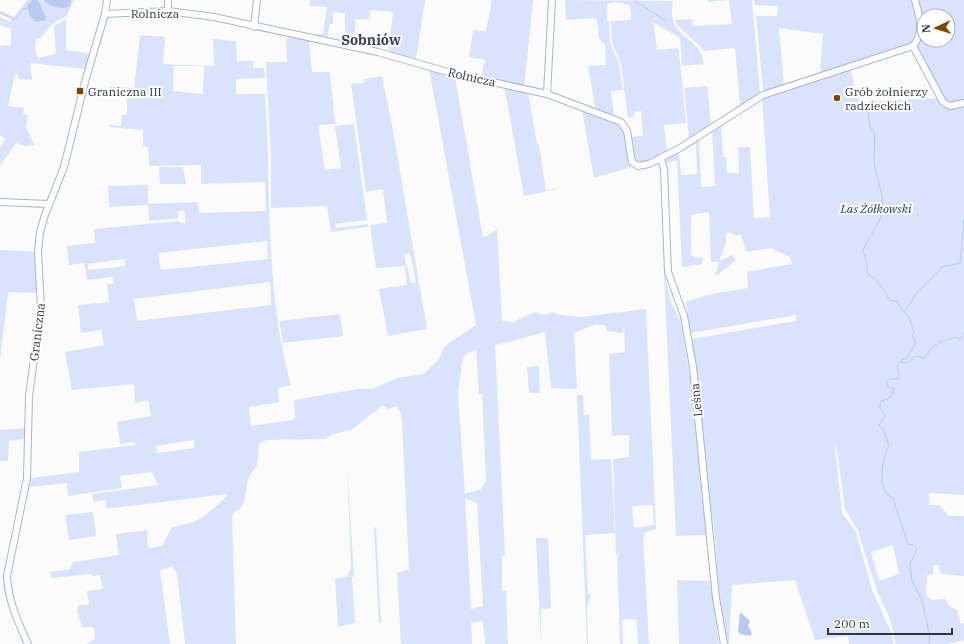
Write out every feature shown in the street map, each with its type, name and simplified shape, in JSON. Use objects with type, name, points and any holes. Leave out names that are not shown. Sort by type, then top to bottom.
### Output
[{"type":"street","name":"Graniczna","points":[[28,644],[11,604],[7,590],[7,576],[26,478],[28,402],[41,308],[38,247],[42,223],[64,167],[86,78],[105,14],[107,0]]},
{"type":"street","points":[[168,0],[168,11]]},
{"type":"street","points":[[254,27],[257,0]]},
{"type":"street","points":[[547,94],[552,0]]},
{"type":"street","points":[[915,0],[920,28],[917,40],[913,46],[943,102],[950,106],[964,104]]},
{"type":"street","name":"Rolnicza","points":[[105,14],[168,11],[214,17],[254,27],[369,50],[453,74],[547,94],[620,122],[627,131],[630,155],[634,165],[642,166],[661,159],[750,102],[784,87],[913,46]]},
{"type":"street","name":"Leśna","points":[[661,159],[664,169],[668,272],[684,316],[692,367],[716,598],[724,644]]},
{"type":"street","points":[[0,202],[49,204]]},
{"type":"green space","points":[[27,0],[32,0],[27,5],[29,14],[41,23],[46,17],[38,0],[60,8],[70,6],[71,0],[74,0],[66,17],[52,25],[41,38],[36,38],[35,49],[38,58],[56,54],[54,26],[66,19],[66,50],[91,54],[86,69],[30,63],[32,80],[19,79],[17,74],[15,74],[8,106],[24,108],[23,114],[28,115],[26,127],[34,145],[24,146],[16,143],[0,166],[0,147],[5,139],[0,135],[0,46],[11,45],[11,29],[0,25],[0,17],[11,22],[12,19],[0,14],[0,11],[14,17]]},
{"type":"green space","points":[[310,0],[425,0],[416,60],[388,54],[393,12],[370,10],[369,20],[356,19],[354,42],[345,41],[345,13],[333,12],[333,24],[330,24],[327,39],[310,36],[311,34],[323,34],[327,7],[310,6]]},
{"type":"green space","points":[[492,0],[533,0],[524,87],[481,78],[485,60],[469,57],[473,30],[486,31]]},
{"type":"green space","points":[[565,0],[673,1],[672,14],[674,23],[696,47],[701,54],[704,64],[682,66],[680,38],[651,21],[654,26],[657,50],[677,48],[679,52],[686,123],[664,125],[667,152],[686,141],[661,158],[638,164],[633,160],[630,137],[643,136],[641,111],[634,112],[634,117],[628,118],[621,64],[612,42],[611,21],[631,20],[630,5],[614,2],[607,4],[607,21],[609,21],[610,43],[619,63],[623,90],[611,91],[614,117],[596,112],[588,66],[606,65],[605,45],[598,37],[599,32],[596,18],[566,20]]},
{"type":"green space","points":[[708,0],[729,0],[708,2]]},
{"type":"green space","points":[[729,0],[752,0],[760,92],[758,95],[725,117],[724,116],[740,104],[735,48],[704,51],[677,25],[675,20],[692,19],[693,26],[732,24]]},
{"type":"green space","points":[[754,0],[912,0],[916,17],[916,33],[912,44],[820,73],[823,34],[779,28],[784,86],[764,92],[756,16],[777,16],[778,6],[755,5]]},
{"type":"green space","points":[[915,0],[964,0],[964,102],[955,104],[946,102],[918,48],[956,48],[956,8],[916,8]]},
{"type":"green space","points":[[140,35],[165,37],[163,64],[214,66],[213,39],[236,41],[237,61],[253,61],[253,68],[264,68],[265,78],[236,79],[236,94],[265,94],[270,240],[273,277],[282,349],[291,385],[278,388],[279,402],[249,407],[251,426],[293,420],[295,418],[294,400],[357,389],[372,389],[397,378],[424,374],[439,359],[443,349],[450,342],[476,325],[429,69],[469,78],[470,80],[455,77],[483,238],[497,230],[502,321],[513,322],[535,312],[544,315],[553,312],[559,315],[582,317],[646,309],[656,529],[644,533],[644,538],[643,537],[649,644],[638,644],[636,619],[622,620],[623,644],[620,644],[617,556],[619,552],[616,555],[613,459],[629,457],[629,435],[612,436],[609,354],[625,352],[624,326],[622,333],[607,331],[606,326],[596,324],[574,333],[577,389],[551,388],[545,332],[495,345],[505,555],[502,556],[502,591],[506,591],[508,644],[485,644],[483,621],[471,623],[472,644],[401,644],[397,573],[409,569],[402,422],[400,411],[396,406],[388,409],[383,405],[351,430],[333,434],[325,439],[266,440],[259,444],[257,465],[248,479],[244,502],[241,508],[233,513],[232,517],[236,644],[185,644],[177,574],[172,566],[160,571],[170,644],[86,644],[95,639],[94,627],[82,627],[77,611],[79,605],[89,605],[87,591],[103,589],[100,575],[93,576],[91,574],[51,578],[50,572],[70,569],[73,562],[119,555],[116,534],[147,530],[148,548],[162,546],[172,527],[190,523],[202,517],[214,508],[227,496],[227,494],[113,508],[106,508],[106,500],[93,502],[92,494],[158,485],[152,472],[120,476],[122,488],[68,496],[67,483],[30,487],[31,478],[79,472],[79,452],[135,445],[134,442],[120,444],[117,422],[151,416],[148,400],[135,403],[134,384],[72,390],[65,352],[104,345],[101,330],[81,333],[78,305],[109,302],[107,284],[114,283],[112,277],[87,280],[84,263],[69,265],[67,246],[95,243],[94,229],[179,221],[180,223],[186,223],[184,210],[178,211],[178,218],[149,221],[148,205],[109,207],[108,186],[148,185],[148,204],[198,202],[199,213],[266,211],[265,182],[201,184],[201,165],[149,166],[148,147],[143,146],[143,130],[109,127],[109,125],[121,126],[122,115],[127,114],[127,92],[110,90],[110,87],[134,88]],"holes":[[[174,66],[204,66],[203,94],[173,91]],[[267,241],[268,259],[161,270],[158,253]],[[124,259],[125,266],[88,270],[88,264]],[[270,282],[271,305],[137,321],[134,299]],[[476,349],[479,394],[482,394],[486,481],[481,489],[465,494],[458,394],[462,362],[465,355]],[[194,440],[194,448],[157,453],[156,446]],[[465,498],[477,503],[483,606],[471,609]],[[653,505],[654,525],[634,528],[632,506]]]},
{"type":"green space","points":[[292,36],[309,40],[312,72],[330,72],[335,124],[318,125],[325,170],[341,168],[335,126],[354,124],[367,220],[335,224],[336,228],[368,224],[368,227],[331,232],[327,206],[271,208],[271,157],[266,62],[287,62],[286,39]]},
{"type":"green space","name":"Las Żółkowski","points":[[851,69],[856,98],[865,102],[937,98],[942,107],[964,106],[964,495],[929,493],[929,505],[939,505],[949,516],[964,516],[964,576],[940,574],[939,565],[933,565],[933,574],[927,575],[926,596],[932,600],[945,599],[949,606],[957,610],[961,624],[964,623],[964,640],[948,644],[896,644],[890,619],[877,591],[858,531],[845,509],[834,438],[842,513],[856,532],[872,590],[891,632],[894,644],[849,644],[848,636],[815,640],[795,580],[732,585],[729,644],[727,644],[723,627],[714,528],[711,516],[691,339],[796,321],[796,315],[690,333],[686,302],[711,294],[748,288],[747,272],[792,264],[790,257],[771,248],[746,252],[741,234],[736,236],[729,232],[726,234],[726,242],[719,261],[732,255],[736,260],[715,277],[719,262],[711,262],[709,212],[691,215],[691,255],[698,258],[702,257],[702,264],[682,267],[677,160],[666,163],[666,160],[669,156],[679,152],[681,175],[697,174],[696,143],[682,152],[682,149],[700,138],[701,187],[715,186],[712,129],[721,124],[723,157],[726,157],[727,173],[739,173],[738,147],[750,147],[754,218],[770,217],[762,97]],"holes":[[[893,545],[899,574],[879,581],[871,552]]]},
{"type":"green space","points":[[382,76],[392,125],[427,329],[388,336],[379,289],[407,285],[405,266],[376,268],[370,225],[387,223],[383,189],[366,192],[351,84],[364,83],[364,79]],"holes":[[[410,253],[416,282],[411,283],[404,255]]]},
{"type":"green space","points":[[707,86],[711,125],[689,139],[684,88]]},
{"type":"green space","points":[[503,87],[528,92],[537,144],[539,144],[546,191],[561,186],[553,190],[524,196],[505,90]]},
{"type":"green space","points":[[582,110],[618,122],[625,131],[632,167],[594,178]]},
{"type":"green space","points":[[659,165],[664,272],[671,302],[681,322],[690,377],[707,535],[676,536]]},
{"type":"green space","points":[[159,167],[183,167],[186,184],[160,184]]},
{"type":"green space","points":[[0,250],[36,252],[39,293],[8,292],[0,360]]},
{"type":"green space","points":[[340,314],[343,336],[283,343],[279,321]]},
{"type":"green space","points":[[539,366],[540,393],[529,393],[527,367]]},
{"type":"green space","points":[[577,395],[583,395],[584,415],[589,414],[591,460],[611,459],[615,533],[585,535],[588,593],[591,595],[587,606],[588,644],[587,644]]},
{"type":"green space","points":[[25,428],[25,439],[9,441],[8,461],[0,461],[0,430]]},
{"type":"green space","points":[[347,465],[354,576],[352,577],[355,623],[338,627],[335,578],[347,577],[351,568]]},
{"type":"green space","points":[[93,512],[96,536],[69,540],[65,515]]},
{"type":"green space","points":[[376,527],[381,623],[379,623],[374,528]]},
{"type":"green space","points":[[536,538],[548,538],[551,608],[541,609],[541,644]]},
{"type":"green space","points":[[677,580],[710,581],[719,644],[679,644]]},
{"type":"water","points":[[32,0],[38,0],[46,17],[44,21],[35,22],[29,14],[27,5]]},
{"type":"water","points":[[43,0],[71,0],[70,6],[59,8],[52,6]]},
{"type":"water","points":[[740,612],[750,621],[748,626],[752,633],[750,636],[740,634],[738,631]]},
{"type":"waterway","points":[[634,0],[666,21]]},
{"type":"waterway","points":[[0,12],[14,20],[23,9],[27,8]]},
{"type":"waterway","points":[[868,112],[869,125],[875,135],[874,159],[883,206],[876,228],[863,251],[867,263],[867,273],[877,281],[890,300],[898,302],[911,321],[914,332],[912,335],[916,343],[906,359],[903,359],[897,366],[899,375],[898,379],[890,379],[886,382],[889,388],[894,388],[893,394],[881,401],[880,404],[885,416],[879,425],[883,429],[889,445],[884,458],[882,482],[888,495],[893,498],[908,544],[913,545],[917,549],[910,564],[912,581],[922,600],[930,636],[929,644]]},
{"type":"waterway","points":[[905,312],[917,292],[942,267],[960,263],[964,220]]},
{"type":"waterway","points":[[901,362],[907,363],[916,356],[923,358],[937,344],[956,337],[960,339],[964,333]]},
{"type":"place","name":"Graniczna III","points":[[80,91]]},
{"type":"place","name":"Grób żołnierzy radzieckich","points":[[837,98]]},
{"type":"district","name":"Sobniów","points":[[371,40]]}]
